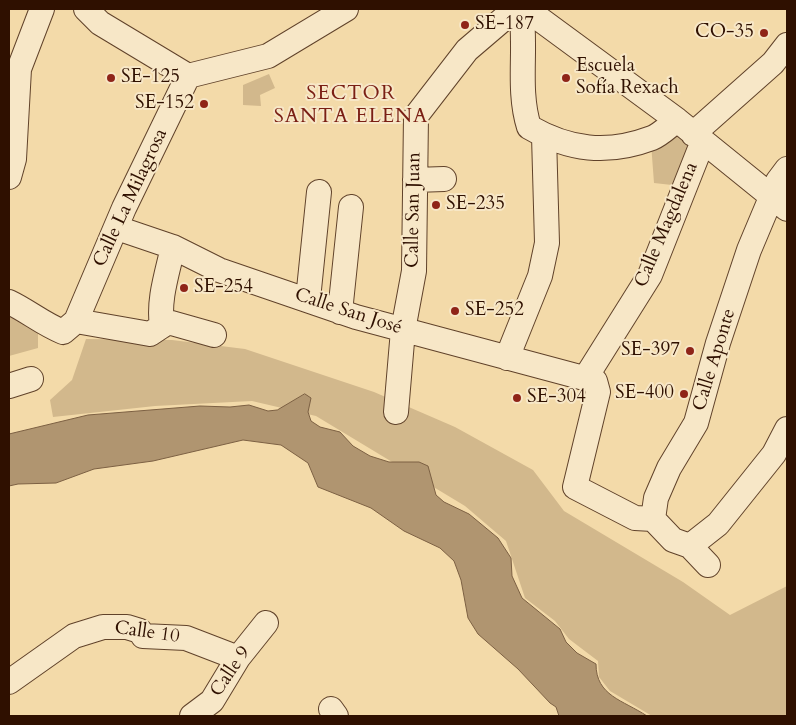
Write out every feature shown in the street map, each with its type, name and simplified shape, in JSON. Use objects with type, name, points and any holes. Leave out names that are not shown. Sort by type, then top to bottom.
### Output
[{"type":"street","points":[[9,177],[14,159],[12,119],[19,69],[42,9]]},
{"type":"street","points":[[86,9],[100,23],[188,76],[268,56],[346,9]]},
{"type":"street","name":"Calle San Juan","points":[[396,412],[403,330],[414,271],[416,116],[467,50],[515,9]]},
{"type":"street","points":[[521,9],[524,31],[522,108],[529,127],[544,136],[567,145],[590,149],[619,146],[691,132],[773,63],[787,45]]},
{"type":"street","points":[[526,9],[691,132],[780,203]]},
{"type":"street","name":"Calle La Milagrosa","points":[[76,321],[116,228],[188,76]]},
{"type":"street","name":"Calle Magdalena","points":[[586,377],[650,275],[691,132]]},
{"type":"street","points":[[507,358],[540,276],[547,243],[544,136]]},
{"type":"street","name":"Calle Aponte","points":[[653,519],[656,498],[668,468],[696,423],[718,343],[749,250],[780,203],[778,181],[787,169]]},
{"type":"street","points":[[415,180],[444,179]]},
{"type":"street","points":[[308,299],[319,192]]},
{"type":"street","points":[[340,312],[351,207]]},
{"type":"street","name":"Calle San José","points":[[116,228],[173,248],[219,270],[308,299],[340,312],[507,358],[586,377]]},
{"type":"street","points":[[162,326],[160,312],[162,295],[173,248]]},
{"type":"street","points":[[9,302],[29,311],[46,325],[63,332],[76,321],[150,334],[168,322],[214,335]]},
{"type":"street","points":[[586,377],[595,381],[598,392],[575,487],[635,518],[653,519],[673,540],[690,546],[708,565]]},
{"type":"street","points":[[690,546],[718,524],[774,454],[787,429]]},
{"type":"street","name":"Calle 9","points":[[192,716],[212,701],[238,658],[266,623]]},
{"type":"street","name":"Calle 10","points":[[9,682],[74,636],[103,627],[127,626],[140,631],[143,636],[186,638],[238,658]]},
{"type":"shaded area","points":[[269,74],[275,88],[260,95],[261,106],[243,105],[243,85]]},
{"type":"shaded area","points":[[672,132],[690,143],[672,185],[654,183],[651,143]]},
{"type":"shaded area","points":[[9,311],[38,325],[38,348],[9,356]]},
{"type":"shaded area","points":[[86,339],[172,340],[245,349],[374,392],[455,427],[533,470],[564,511],[683,582],[730,615],[787,586],[787,716],[652,716],[610,691],[599,677],[598,661],[569,639],[555,621],[525,598],[506,541],[465,506],[316,416],[252,401],[155,406],[53,417],[50,400],[72,380]]},
{"type":"shaded area","points":[[305,394],[311,398],[308,412],[311,421],[320,427],[340,432],[353,446],[370,456],[389,462],[419,462],[428,466],[436,495],[444,502],[469,514],[498,538],[511,558],[512,576],[522,598],[560,629],[566,642],[577,653],[596,664],[597,675],[601,683],[612,696],[647,716],[559,716],[556,707],[518,669],[478,634],[468,618],[461,580],[454,561],[440,548],[404,531],[371,508],[318,487],[308,463],[281,445],[243,440],[153,461],[94,469],[56,483],[9,486],[9,434],[88,415],[200,406],[230,407],[249,405],[268,411],[277,410]]},
{"type":"place","name":"SE-187","points":[[465,25]]},
{"type":"place","name":"CO-35","points":[[764,33]]},
{"type":"place","name":"SE-125","points":[[111,78]]},
{"type":"place","name":"Escuela Sofía Rexach","points":[[566,78]]},
{"type":"place","name":"SE-152","points":[[204,104]]},
{"type":"place","name":"SE-235","points":[[436,205]]},
{"type":"place","name":"SE-254","points":[[184,288]]},
{"type":"place","name":"SE-252","points":[[455,311]]},
{"type":"place","name":"SE-397","points":[[690,351]]},
{"type":"place","name":"SE-400","points":[[684,394]]},
{"type":"place","name":"SE-304","points":[[517,398]]},
{"type":"district","name":"SECTOR SANTA ELENA","points":[[351,106]]}]
